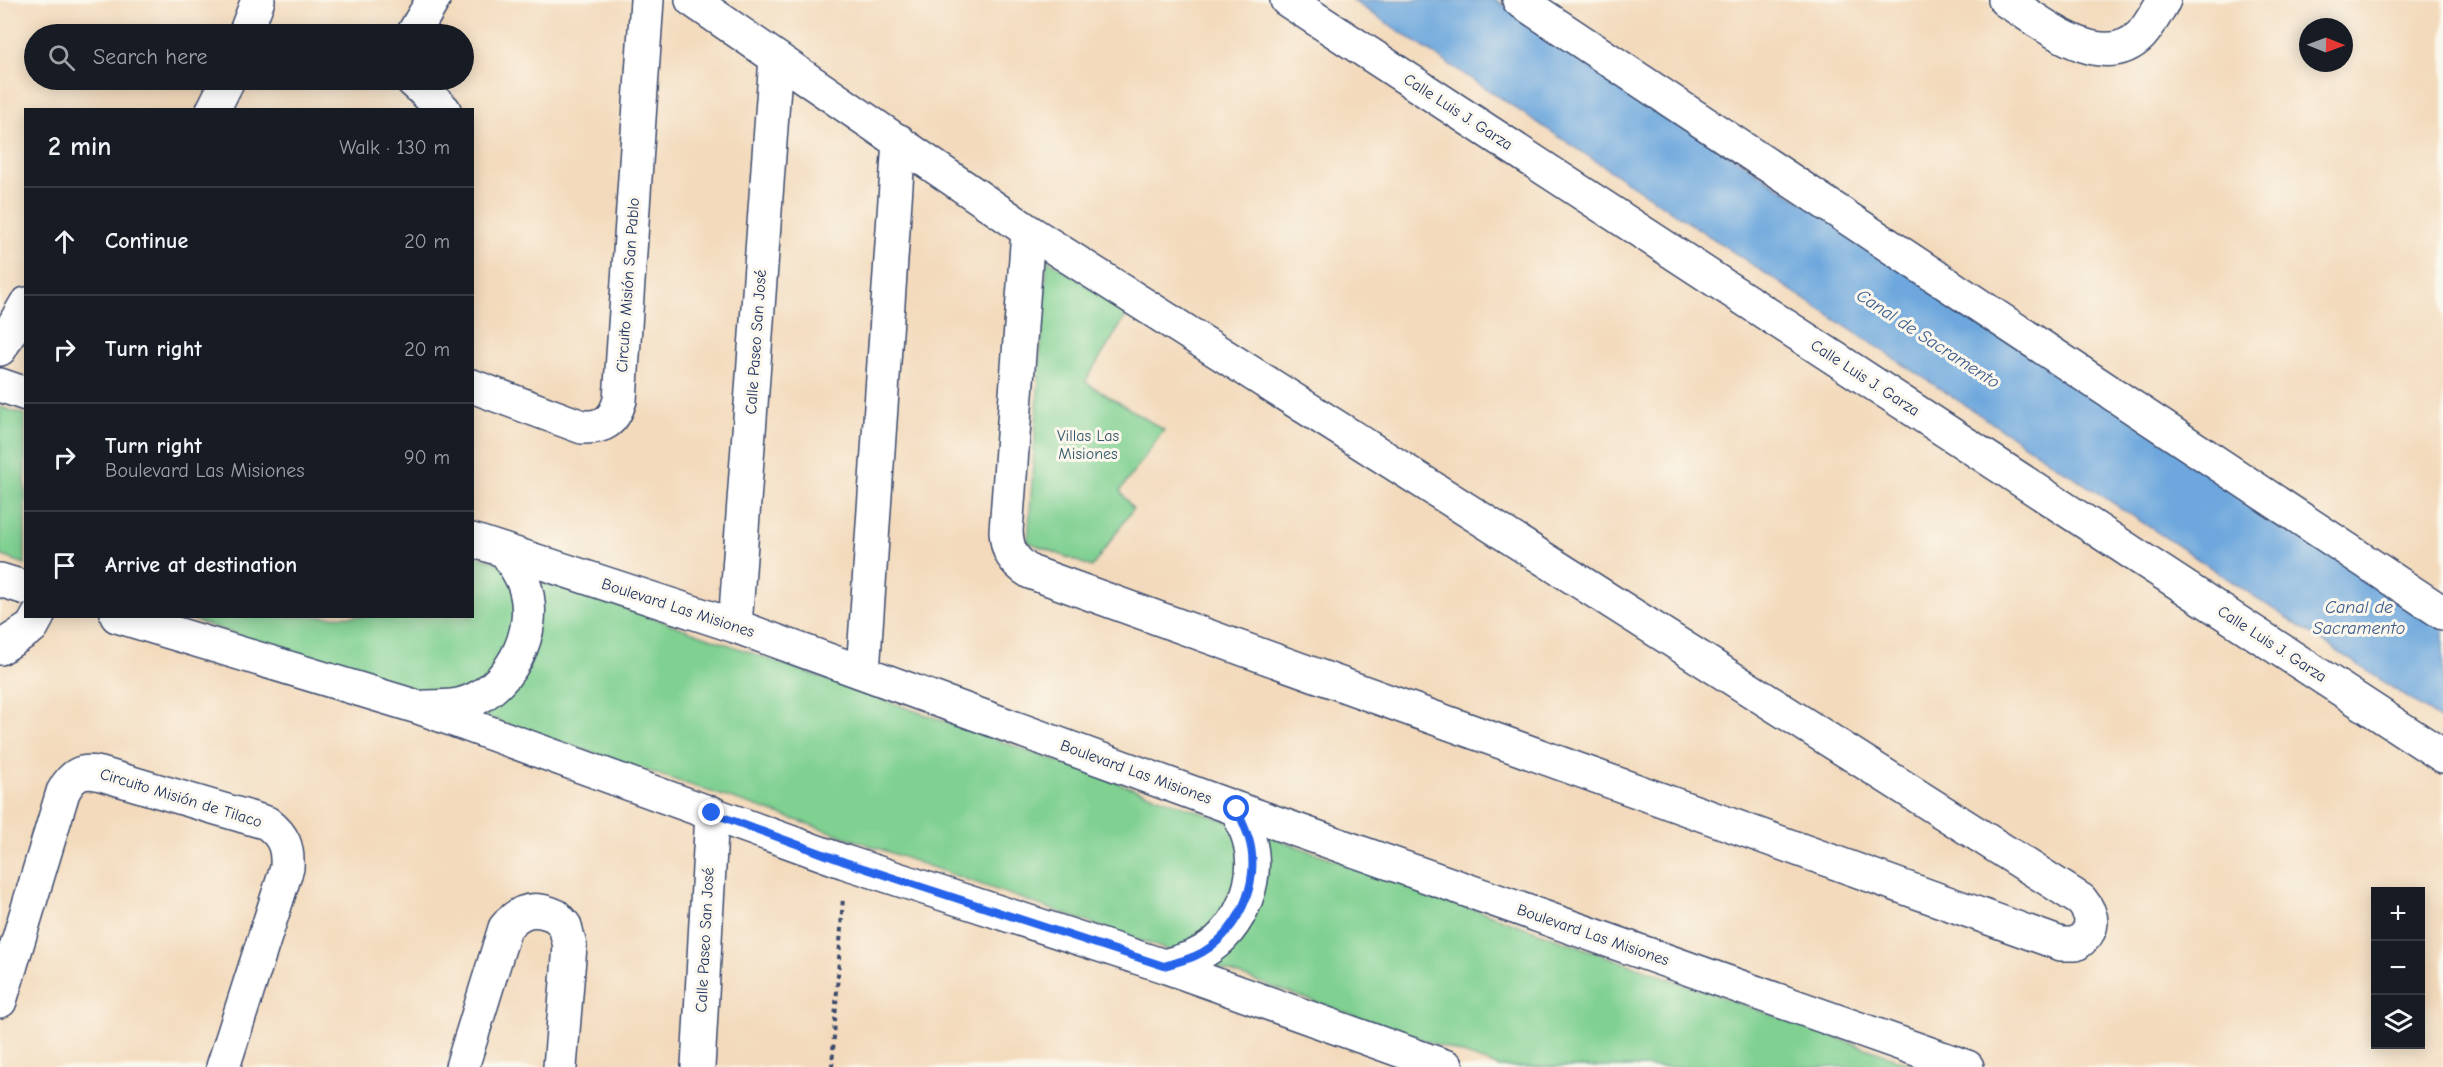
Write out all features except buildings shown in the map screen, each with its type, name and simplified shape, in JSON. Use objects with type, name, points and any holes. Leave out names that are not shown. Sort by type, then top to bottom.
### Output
[{"type":"street","points":[[249,24],[258,0]]},
{"type":"street","points":[[418,24],[433,0]]},
{"type":"street","name":"Circuito Misión San Pablo","points":[[474,387],[582,427],[606,424],[616,414],[620,400],[647,0]]},
{"type":"street","points":[[692,0],[1028,231],[2081,900],[2090,911],[2090,931],[2076,944],[2061,944],[1030,572],[1018,564],[1007,546],[1006,531],[1028,231]]},
{"type":"street","name":"Calle Luis J. Garza","points":[[1287,0],[2443,756]]},
{"type":"street","points":[[1519,0],[2443,613]]},
{"type":"street","points":[[2005,0],[2078,45],[2112,50],[2141,35],[2164,0]]},
{"type":"street","name":"Calle Paseo San José","points":[[735,626],[776,58]]},
{"type":"street","points":[[214,108],[223,90]]},
{"type":"street","points":[[423,90],[442,108]]},
{"type":"street","points":[[863,672],[898,141]]},
{"type":"street","points":[[0,349],[24,307]]},
{"type":"street","points":[[0,385],[24,393]]},
{"type":"street","name":"Boulevard Las Misiones","points":[[474,541],[735,626],[1237,809],[1967,1067]]},
{"type":"street","points":[[422,708],[459,705],[494,688],[518,658],[528,622],[524,584],[506,551]]},
{"type":"street","points":[[0,580],[24,587]]},
{"type":"street","points":[[0,648],[32,627],[37,618]]},
{"type":"street","points":[[124,618],[422,708],[845,862],[1164,966],[1447,1067]]},
{"type":"street","name":"Circuito Misión de Tilaco","points":[[0,1001],[63,792],[69,780],[76,774],[88,771],[101,774],[267,823],[279,832],[285,842],[287,868],[223,1067]]},
{"type":"street","points":[[1164,966],[1197,956],[1224,935],[1243,907],[1252,875],[1250,841],[1237,809]]},
{"type":"street","name":"Calle Paseo San José","points":[[698,1067],[712,813]]},
{"type":"street","points":[[462,1067],[505,928],[513,918],[533,909],[556,916],[569,935],[560,1067]]},
{"type":"path","points":[[832,1067],[845,862]]},
{"type":"green space","name":"Villas Las Misiones","points":[[1047,259],[1128,313],[1085,382],[1164,430],[1120,491],[1133,509],[1092,567],[1028,542]]},
{"type":"green space","points":[[0,407],[24,415],[24,564],[0,555]]},
{"type":"green space","points":[[474,554],[1919,1067],[1500,1067],[826,830],[187,618],[474,618]]},
{"type":"water","name":"Canal de Sacramento","points":[[1352,0],[1496,0],[2443,625],[2443,721]]},
{"type":"route","points":[[712,813],[845,862],[1164,966],[1197,956],[1224,935],[1243,907],[1252,875],[1250,841],[1237,809]]}]
